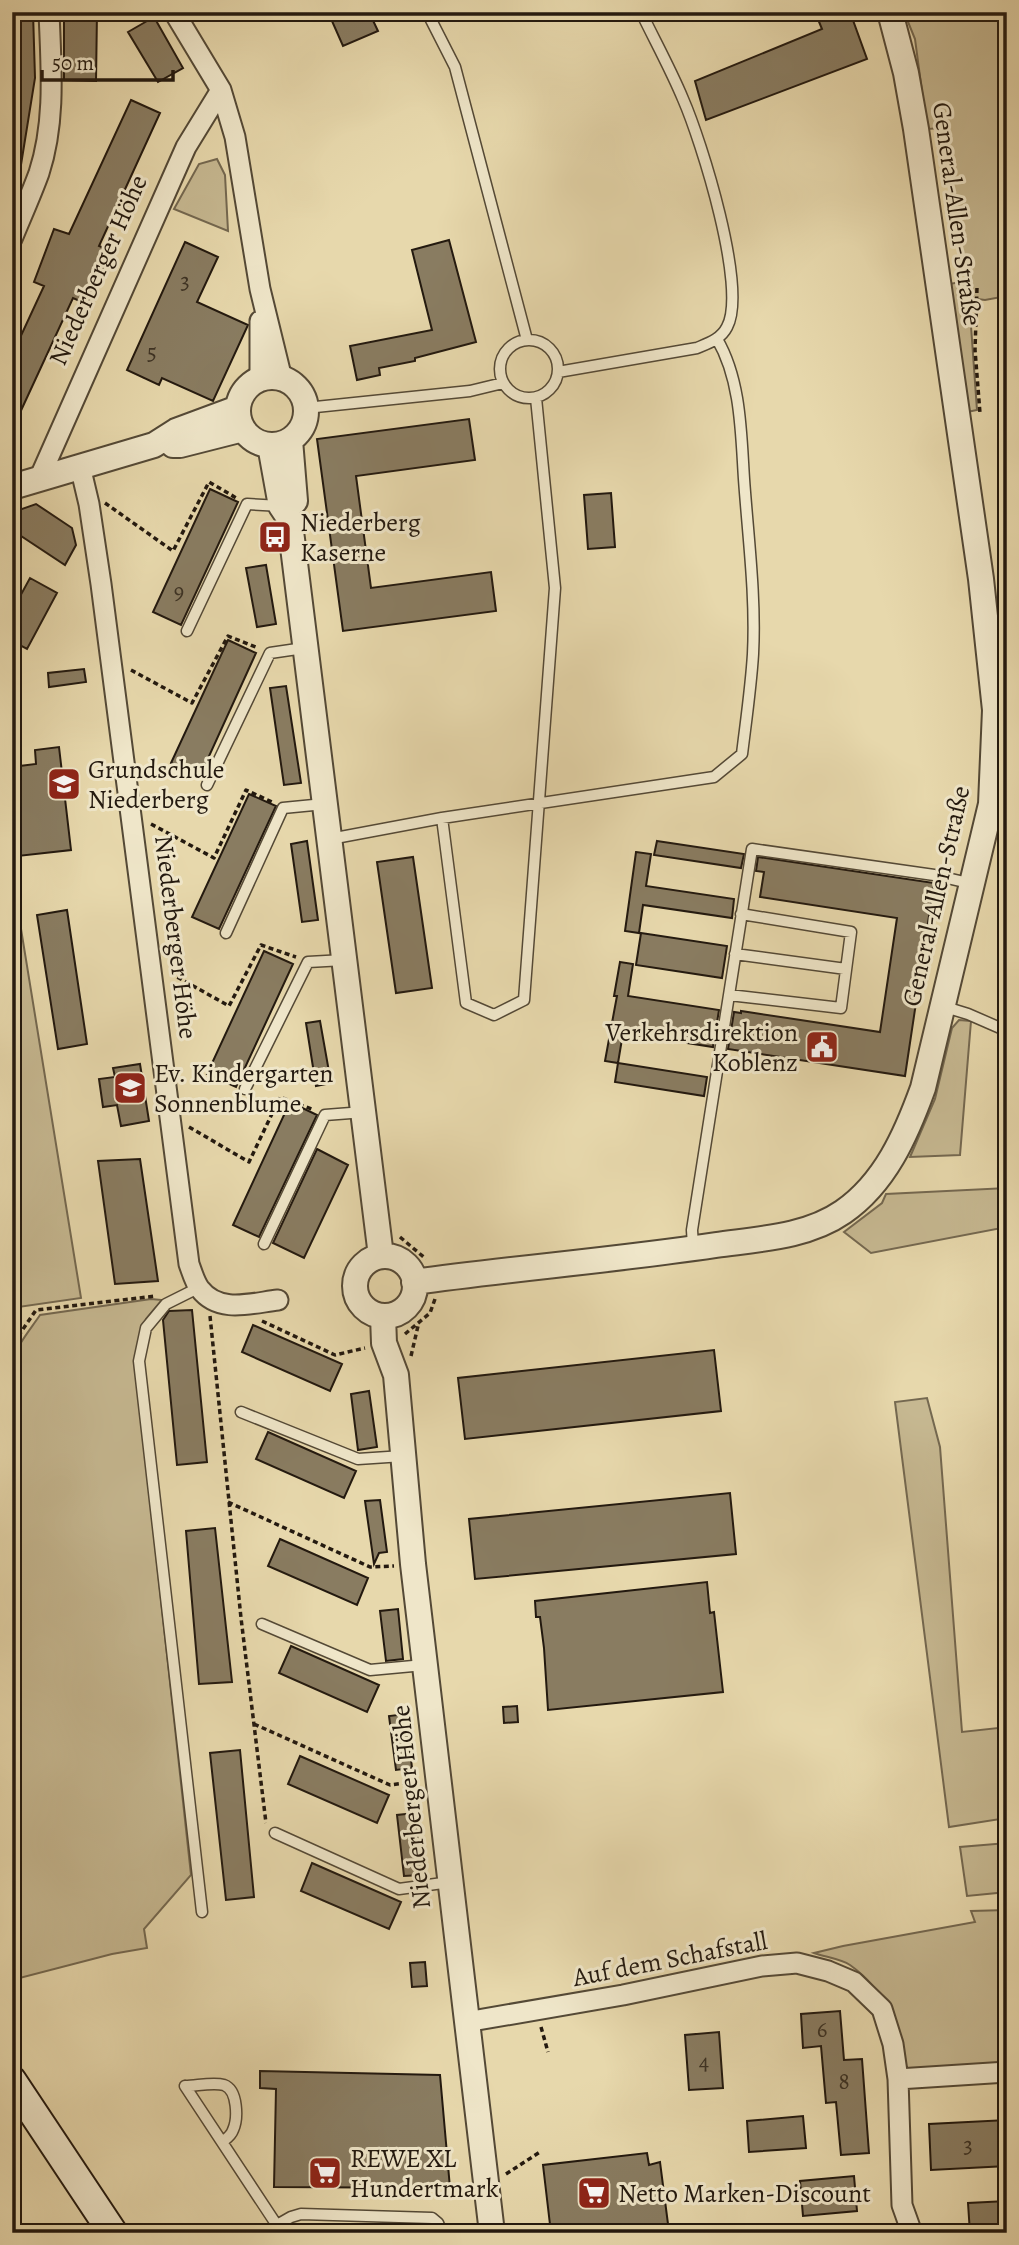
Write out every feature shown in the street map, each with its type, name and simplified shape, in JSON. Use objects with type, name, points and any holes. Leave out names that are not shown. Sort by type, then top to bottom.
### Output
[{"type":"main road","points":[[12,2081],[113,2233]]},
{"type":"street","points":[[12,239],[39,172],[48,132],[52,95],[49,12]]},
{"type":"street","points":[[174,12],[220,90],[235,138],[260,289],[271,379]]},
{"type":"street","name":"General-Allen-Straße","points":[[425,1280],[693,1249],[801,1231],[825,1223],[860,1198],[879,1178],[914,1113],[923,1088],[991,804],[995,710],[981,579],[915,129],[898,37],[890,12]]},
{"type":"street","name":"Niederberger Höhe","points":[[39,479],[186,147],[220,90]]},
{"type":"street","points":[[271,379],[298,389],[306,408],[303,424],[280,443],[257,442],[241,418],[245,390],[271,379]]},
{"type":"street","points":[[12,487],[154,445],[176,431],[241,418]]},
{"type":"street","points":[[280,443],[295,504],[285,512],[326,804],[381,1256]]},
{"type":"street","name":"Niederberger Höhe","points":[[80,466],[89,504],[112,671],[189,1264],[203,1293]]},
{"type":"street","points":[[381,1256],[400,1261],[425,1280],[391,1327],[366,1310],[360,1303],[355,1287],[360,1270],[381,1256]]},
{"type":"street","points":[[203,1293],[232,1307],[278,1300]]},
{"type":"street","name":"Niederberger Höhe","points":[[391,1327],[400,1353],[396,1375],[414,1564],[492,2233]]},
{"type":"street","name":"Auf dem Schafstall","points":[[466,2022],[536,2011],[762,1966],[797,1963],[828,1971],[854,1982],[882,2009],[893,2044],[898,2079],[902,2205],[912,2233]]},
{"type":"street","points":[[898,2079],[1007,2072]]},
{"type":"lane","points":[[427,12],[455,67],[527,340]]},
{"type":"lane","points":[[558,372],[698,348],[717,339],[727,327],[732,313],[731,262],[716,200],[684,101],[641,12]]},
{"type":"lane","points":[[330,839],[442,818],[714,777],[742,754],[753,652],[750,572],[741,434],[734,382],[725,353],[717,339]]},
{"type":"lane","points":[[527,340],[546,345],[555,356],[558,372],[555,382],[545,394],[536,398],[525,398],[515,395],[503,383],[499,368],[505,352],[518,342],[527,340]]},
{"type":"lane","points":[[306,408],[470,391],[503,383]]},
{"type":"lane","points":[[442,818],[466,1003],[494,1015],[524,1000],[555,588],[536,398]]},
{"type":"lane","points":[[187,631],[247,504],[285,512]]},
{"type":"lane","points":[[207,785],[270,653],[305,647]]},
{"type":"lane","points":[[226,933],[283,808],[326,804]]},
{"type":"lane","points":[[693,1249],[692,1230],[752,849],[934,874],[973,884]]},
{"type":"lane","points":[[729,995],[841,1008],[850,932],[741,914]]},
{"type":"lane","points":[[735,954],[846,969]]},
{"type":"lane","points":[[245,1089],[308,962],[345,960]]},
{"type":"lane","points":[[942,1006],[1007,1031]]},
{"type":"lane","points":[[264,1244],[325,1115],[364,1112]]},
{"type":"lane","points":[[202,1912],[139,1361],[146,1328],[166,1304],[178,1296],[203,1293]]},
{"type":"lane","points":[[241,1412],[358,1459],[404,1456]]},
{"type":"lane","points":[[262,1624],[370,1670],[425,1664]]},
{"type":"lane","points":[[275,1833],[399,1889],[450,1882]]},
{"type":"lane","points":[[222,2142],[235,2126],[235,2097],[231,2090],[224,2085],[185,2086],[279,2229],[290,2217],[302,2214],[432,2218],[438,2222],[442,2233]]},
{"type":"path","points":[[958,424],[975,421],[980,414],[975,351],[977,288]]},
{"type":"path","points":[[89,504],[108,503],[173,551],[209,482],[247,504]]},
{"type":"path","points":[[112,671],[130,669],[192,703],[228,636],[270,653]]},
{"type":"path","points":[[131,824],[149,823],[214,858],[246,790],[283,808]]},
{"type":"path","points":[[150,972],[168,972],[229,1006],[261,945],[308,962]]},
{"type":"path","points":[[171,1126],[187,1126],[249,1162],[280,1097],[325,1115]]},
{"type":"path","points":[[232,1307],[335,1355],[391,1327],[430,1313],[435,1303],[425,1280],[431,1262],[415,1252],[395,1231]]},
{"type":"path","points":[[203,1293],[267,1837],[275,1833]]},
{"type":"path","points":[[12,1352],[19,1335],[36,1310],[149,1295],[178,1296]]},
{"type":"path","points":[[228,1502],[370,1567],[414,1564]]},
{"type":"path","points":[[254,1724],[390,1785],[438,1778]]},
{"type":"path","points":[[536,2011],[548,2052]]},
{"type":"path","points":[[504,2175],[540,2152]]},
{"type":"shaded area","points":[[904,12],[1007,12],[1007,296],[985,300],[969,298],[977,410],[967,412],[949,284],[967,281],[943,128],[927,129],[915,39]]},
{"type":"shaded area","points":[[217,159],[225,175],[228,231],[174,209],[199,164]]},
{"type":"shaded area","points":[[12,892],[15,892],[81,1298],[18,1307],[20,1316],[12,1328]]},
{"type":"shaded area","points":[[959,1020],[971,1021],[960,1155],[910,1157],[935,1099],[952,1028]]},
{"type":"shaded area","points":[[1007,1188],[1007,1227],[871,1253],[844,1232],[882,1203],[886,1194]]},
{"type":"shaded area","points":[[151,1299],[162,1300],[146,1319],[135,1361],[191,1875],[144,1929],[147,1948],[112,1954],[12,1980],[12,1422],[17,1415],[12,1364],[20,1345],[40,1315]]},
{"type":"shaded area","points":[[927,1398],[940,1447],[962,1732],[1007,1727],[1007,1818],[949,1827],[895,1402]]},
{"type":"shaded area","points":[[1007,1843],[1007,1892],[967,1896],[960,1847]]},
{"type":"shaded area","points":[[1007,1910],[1007,2066],[906,2069],[896,2025],[873,1986],[850,1965],[814,1953],[975,1922],[971,1911]]},
{"type":"building","points":[[12,12],[33,12],[35,78],[20,171],[12,171]]},
{"type":"building","points":[[64,12],[97,12],[96,81],[64,80]]},
{"type":"building","points":[[328,12],[369,12],[378,31],[343,46]]},
{"type":"building","points":[[815,12],[850,12],[867,59],[706,120],[695,81],[822,29]]},
{"type":"building","points":[[154,17],[183,68],[158,82],[128,32]]},
{"type":"building","points":[[131,100],[160,113],[99,246],[114,252],[89,305],[73,298],[12,430],[12,355],[44,286],[34,282],[54,229],[69,234]]},
{"type":"building","points":[[449,240],[476,342],[415,358],[415,361],[379,368],[380,375],[357,380],[350,346],[432,330],[412,250]]},
{"type":"building","points":[[185,242],[218,257],[197,302],[248,325],[213,401],[162,378],[159,385],[127,370]]},
{"type":"building","points":[[469,419],[475,460],[356,476],[371,588],[491,572],[496,611],[343,631],[317,439]]},
{"type":"building","points":[[210,489],[238,502],[181,625],[153,612]]},
{"type":"building","points":[[611,493],[615,547],[588,549],[584,495]]},
{"type":"building","points":[[36,504],[72,528],[76,545],[65,565],[12,530],[12,520],[19,510]]},
{"type":"building","points":[[266,565],[276,624],[257,627],[246,568]]},
{"type":"building","points":[[30,578],[57,593],[27,649],[12,641],[12,611]]},
{"type":"building","points":[[228,640],[256,653],[200,776],[171,763]]},
{"type":"building","points":[[84,669],[86,682],[49,687],[48,673]]},
{"type":"building","points":[[286,686],[301,783],[284,785],[270,688]]},
{"type":"building","points":[[59,747],[71,850],[18,856],[17,848],[12,848],[12,767],[36,764],[35,750]]},
{"type":"building","points":[[249,794],[276,806],[219,929],[192,917]]},
{"type":"building","points":[[307,841],[318,920],[302,922],[291,844]]},
{"type":"building","points":[[657,841],[744,854],[741,868],[654,855]]},
{"type":"building","points":[[636,852],[651,854],[646,886],[734,899],[732,918],[643,905],[639,933],[625,931]]},
{"type":"building","points":[[413,857],[432,988],[396,993],[377,862]]},
{"type":"building","points":[[758,857],[934,883],[905,1076],[728,1049],[734,1012],[741,1011],[880,1032],[897,918],[760,897],[764,872],[756,871]]},
{"type":"building","points":[[67,910],[87,1044],[58,1049],[37,915]]},
{"type":"building","points":[[641,933],[727,946],[722,978],[636,965]]},
{"type":"building","points":[[264,951],[293,964],[236,1087],[207,1074]]},
{"type":"building","points":[[620,962],[633,964],[628,996],[719,1010],[713,1047],[623,1033],[618,1063],[605,1061],[617,996],[614,996]]},
{"type":"building","points":[[320,1021],[331,1083],[316,1086],[306,1023]]},
{"type":"building","points":[[618,1063],[707,1077],[704,1096],[615,1082]]},
{"type":"building","points":[[140,1064],[149,1121],[121,1126],[117,1105],[103,1107],[99,1079],[115,1077],[113,1068]]},
{"type":"building","points":[[290,1102],[317,1115],[259,1237],[233,1225]]},
{"type":"building","points":[[317,1149],[348,1165],[304,1258],[273,1243]]},
{"type":"building","points":[[140,1159],[158,1281],[115,1284],[98,1161]]},
{"type":"building","points":[[192,1310],[207,1462],[177,1465],[163,1320],[169,1311]]},
{"type":"building","points":[[253,1325],[342,1364],[330,1391],[242,1352]]},
{"type":"building","points":[[714,1350],[721,1411],[465,1439],[458,1378]]},
{"type":"building","points":[[369,1391],[377,1447],[358,1450],[351,1394]]},
{"type":"building","points":[[268,1432],[356,1471],[344,1498],[256,1459]]},
{"type":"building","points":[[730,1493],[736,1554],[475,1579],[469,1519]]},
{"type":"building","points":[[380,1500],[387,1552],[379,1553],[374,1564],[365,1501]]},
{"type":"building","points":[[215,1528],[232,1682],[199,1684],[186,1531]]},
{"type":"building","points":[[280,1539],[368,1578],[357,1605],[268,1566]]},
{"type":"building","points":[[707,1582],[710,1613],[714,1612],[723,1692],[548,1710],[544,1648],[535,1601]]},
{"type":"building","points":[[398,1609],[403,1659],[386,1661],[380,1611]]},
{"type":"building","points":[[291,1646],[379,1685],[367,1712],[279,1673]]},
{"type":"building","points":[[517,1706],[518,1722],[504,1723],[503,1707]]},
{"type":"building","points":[[406,1714],[412,1768],[396,1770],[389,1716]]},
{"type":"building","points":[[240,1750],[254,1897],[226,1900],[210,1753]]},
{"type":"building","points":[[300,1756],[389,1795],[377,1823],[288,1784]]},
{"type":"building","points":[[415,1813],[421,1875],[404,1876],[397,1815]]},
{"type":"building","points":[[312,1863],[401,1902],[389,1929],[301,1891]]},
{"type":"building","points":[[425,1962],[427,1986],[412,1987],[410,1963]]},
{"type":"building","points":[[840,2011],[844,2060],[862,2059],[869,2153],[841,2155],[836,2102],[826,2103],[821,2046],[803,2048],[801,2014]]},
{"type":"building","points":[[719,2032],[723,2088],[689,2090],[685,2035]]},
{"type":"building","points":[[260,2071],[440,2075],[450,2188],[274,2187],[276,2089],[260,2088]]},
{"type":"building","points":[[803,2116],[806,2148],[749,2152],[747,2121]]},
{"type":"building","points":[[1007,2120],[1007,2166],[931,2170],[929,2124]]},
{"type":"building","points":[[647,2153],[649,2165],[660,2162],[668,2224],[595,2233],[551,2233],[543,2165]]},
{"type":"building","points":[[854,2176],[857,2211],[803,2216],[800,2181]]},
{"type":"building","points":[[1007,2201],[1007,2233],[970,2233],[968,2203]]},
{"type":"place","name":"Niederberg Kaserne","points":[[275,537]]},
{"type":"place","name":"Grundschule Niederberg","points":[[64,784]]},
{"type":"place","name":"Verkehrsdirektion Koblenz","points":[[822,1047]]},
{"type":"place","name":"Ev. Kindergarten Sonnenblume","points":[[130,1088]]},
{"type":"place","name":"REWE XL Hundertmark","points":[[325,2173]]},
{"type":"place","name":"Netto Marken-Discount","points":[[594,2193]]}]
